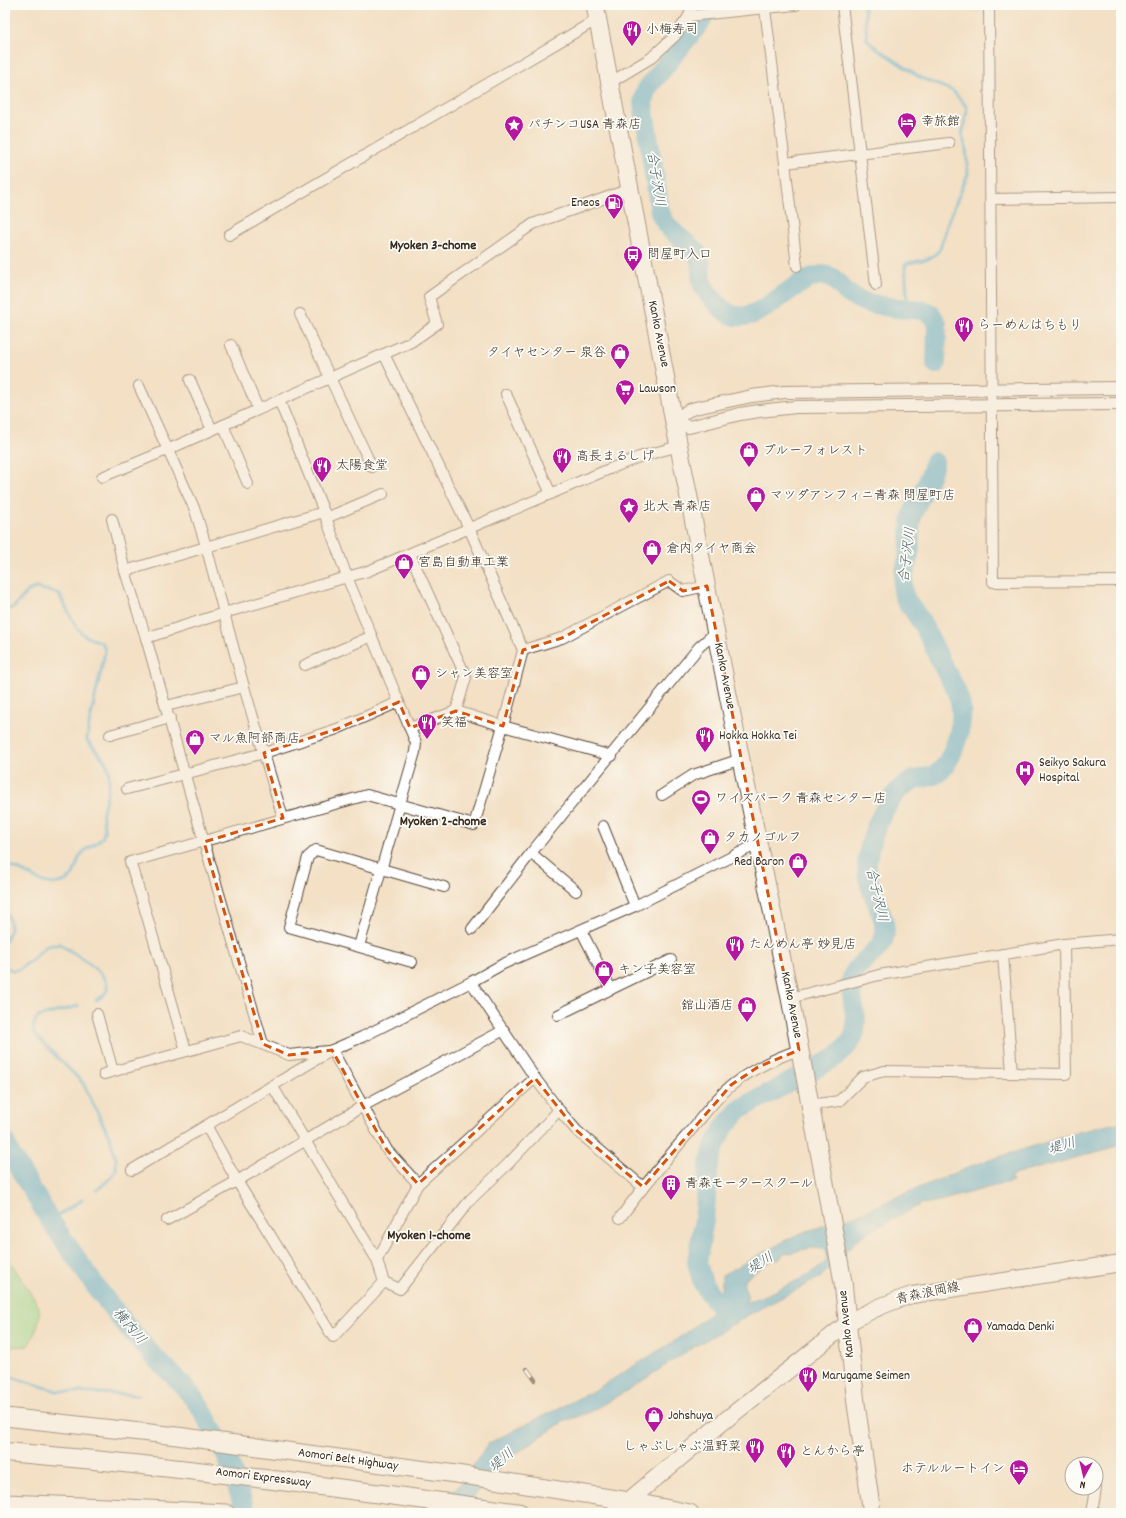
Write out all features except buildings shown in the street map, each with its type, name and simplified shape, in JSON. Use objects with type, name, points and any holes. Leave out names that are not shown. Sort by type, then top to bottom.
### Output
[{"type":"highway","name":"Kanko Avenue","points":[[597,12],[674,422],[790,998],[828,1199],[843,1282],[856,1404],[872,1513]]},
{"type":"highway","name":"Aomori Belt Highway","points":[[5,1417],[177,1436],[456,1474],[629,1501],[690,1513]]},
{"type":"highway","name":"Aomori Expressway","points":[[5,1452],[195,1470],[356,1490],[520,1513]]},
{"type":"highway","points":[[5,1503],[221,1512]]},
{"type":"main road","name":"青森浪岡線","points":[[614,1513],[718,1426],[848,1323],[883,1305],[912,1295],[1121,1263]]},
{"type":"street","points":[[692,5],[693,16]]},
{"type":"street","points":[[611,82],[651,58],[675,36],[693,16],[796,5]]},
{"type":"street","points":[[842,5],[876,284]]},
{"type":"street","points":[[989,5],[991,405],[994,582],[1121,581]]},
{"type":"street","points":[[765,9],[797,266]]},
{"type":"street","points":[[229,235],[597,12]]},
{"type":"street","points":[[785,163],[949,143]]},
{"type":"street","points":[[102,477],[167,450],[411,342],[437,324],[429,297],[533,224],[630,189]]},
{"type":"street","points":[[991,199],[1121,197]]},
{"type":"street","points":[[300,314],[372,467]]},
{"type":"street","points":[[231,345],[258,410]]},
{"type":"street","points":[[186,1051],[130,862],[367,795],[400,803],[474,825],[503,726],[523,650],[469,528],[384,354]]},
{"type":"street","points":[[190,380],[212,430]]},
{"type":"street","points":[[139,386],[195,510],[244,687],[283,818]]},
{"type":"street","points":[[674,422],[687,411],[695,408],[752,396],[784,392],[1121,388]]},
{"type":"street","points":[[506,394],[551,494]]},
{"type":"street","points":[[279,400],[325,515],[347,577],[416,743],[415,752],[382,870],[359,946]]},
{"type":"street","points":[[674,422],[689,427],[740,414],[780,408],[1121,404]]},
{"type":"street","points":[[223,425],[248,484]]},
{"type":"street","points":[[146,638],[224,613],[368,571],[639,457],[679,446]]},
{"type":"street","points":[[125,571],[206,546],[325,515],[383,494]]},
{"type":"street","points":[[112,519],[125,571],[170,718],[184,774],[263,1044]]},
{"type":"street","points":[[410,554],[466,677],[456,711]]},
{"type":"street","points":[[523,650],[562,638],[669,581],[682,592],[707,586]]},
{"type":"street","points":[[472,929],[531,853],[612,756],[698,647],[716,632]]},
{"type":"street","points":[[305,665],[372,636]]},
{"type":"street","points":[[166,706],[244,687]]},
{"type":"street","points":[[127,789],[264,753],[337,729],[400,702]]},
{"type":"street","points":[[410,728],[456,711],[503,726],[612,756]]},
{"type":"street","points":[[110,734],[170,718]]},
{"type":"street","points":[[662,795],[693,775],[741,759]]},
{"type":"street","points":[[603,826],[635,906]]},
{"type":"street","points":[[132,1170],[207,1127],[332,1050],[362,1037],[471,982],[503,964],[635,906],[758,843]]},
{"type":"street","points":[[412,962],[289,927],[308,857],[316,850],[444,887]]},
{"type":"street","points":[[531,853],[576,891]]},
{"type":"street","points":[[581,930],[611,989]]},
{"type":"street","points":[[790,998],[879,975],[1064,944],[1121,939]]},
{"type":"street","points":[[810,1101],[839,1101],[863,1077],[884,1071],[1066,1074],[1064,944]]},
{"type":"street","points":[[1003,954],[1012,1073]]},
{"type":"street","points":[[558,1015],[670,960]]},
{"type":"street","points":[[471,982],[535,1078],[559,1110],[576,1130],[643,1187]]},
{"type":"street","points":[[97,1014],[108,1073],[241,1036],[289,1055],[332,1050]]},
{"type":"street","points":[[167,1220],[237,1181],[363,1106],[504,1030]]},
{"type":"street","points":[[332,1050],[387,1150],[418,1184]]},
{"type":"street","points":[[620,1218],[643,1187],[731,1085],[758,1067],[783,1055],[800,1054]]},
{"type":"street","points":[[377,1260],[418,1184],[535,1078]]},
{"type":"street","points":[[273,1087],[377,1260],[384,1282],[400,1289],[470,1200],[506,1166],[559,1110]]},
{"type":"street","points":[[207,1127],[237,1181],[333,1337],[384,1282]]},
{"type":"street","points":[[1092,1513],[1095,1496]]},
{"type":"highlighted area","points":[[669,581],[683,591],[707,586],[799,1050],[758,1067],[731,1085],[643,1187],[576,1130],[535,1078],[418,1184],[387,1150],[332,1050],[289,1055],[263,1044],[204,842],[283,818],[264,753],[337,729],[399,702],[410,728],[456,711],[503,726],[523,650],[562,638]]},
{"type":"green space","points":[[5,1253],[38,1305],[39,1321],[28,1346],[5,1347]]},
{"type":"water","name":"堤川","points":[[1121,1122],[1121,1145],[1010,1176],[1013,1181],[935,1202],[921,1204],[860,1237],[821,1277],[752,1313],[687,1351],[633,1387],[590,1412],[563,1422],[533,1442],[508,1459],[458,1513],[419,1513],[458,1487],[489,1443],[595,1390],[676,1340],[714,1311],[711,1297],[722,1288],[722,1275],[798,1234],[854,1216],[977,1164],[1078,1132]],"holes":[[[811,1248],[827,1250],[826,1262],[817,1269],[787,1286],[745,1303],[748,1297],[743,1283],[746,1278],[773,1260],[779,1260],[784,1254]]]},
{"type":"waterway","name":"合子沢川","points":[[711,5],[699,24],[649,86],[645,93],[643,103],[660,212],[670,229],[697,253],[705,290],[719,306],[731,314],[743,316],[756,313],[805,281],[817,276],[828,276],[835,280],[851,295],[868,303],[902,309],[921,310],[930,313],[937,324],[936,364]]},
{"type":"waterway","points":[[864,5],[867,39],[872,45],[921,78],[953,91],[966,106],[967,111],[962,135],[966,149],[968,174],[948,222],[940,249],[935,255],[928,259],[905,265],[908,309]]},
{"type":"waterway","name":"合子沢川","points":[[726,1315],[703,1284],[697,1262],[704,1220],[709,1163],[714,1147],[725,1126],[740,1109],[831,1060],[853,1039],[856,1025],[851,987],[852,978],[856,969],[882,943],[885,928],[881,912],[871,889],[867,870],[867,861],[874,832],[888,805],[901,788],[915,780],[935,775],[942,769],[947,763],[954,749],[959,733],[961,713],[958,696],[925,629],[907,602],[903,591],[903,577],[909,554],[912,516],[930,476],[934,462]]},
{"type":"waterway","points":[[5,608],[9,609],[14,607],[28,591],[36,588],[59,594],[76,627],[85,636],[102,643],[105,650],[104,657],[88,729],[87,740],[105,761],[109,773],[103,815],[103,836],[98,842],[82,853],[74,872],[69,879],[52,884],[38,880],[19,869],[5,866]]},
{"type":"waterway","points":[[5,910],[10,922],[10,930],[5,941]]},
{"type":"waterway","points":[[5,967],[14,971],[21,968],[33,959],[46,946],[60,944],[92,966],[103,976],[106,982],[107,990],[103,996],[96,1000]]},
{"type":"waterway","points":[[78,1006],[38,1017],[34,1023],[34,1034],[83,1083],[110,1138],[116,1159],[116,1171],[112,1177],[97,1190]]},
{"type":"waterway","name":"横内川","points":[[5,1142],[11,1155],[50,1220],[96,1287],[124,1323],[153,1356],[182,1384],[201,1408],[227,1456],[246,1513]]},
{"type":"waterway","points":[[50,1220],[82,1200]]},
{"type":"waterway","points":[[8,1376],[57,1391],[138,1395]]},
{"type":"waterway","name":"横内川","points":[[186,1400],[196,1402]]},
{"type":"railway","points":[[527,1369],[535,1380]]},
{"type":"place","name":"小梅寿司","points":[[632,47]]},
{"type":"place","name":"幸旅館","points":[[907,139]]},
{"type":"place","name":"パチンコUSA 青森店","points":[[514,142]]},
{"type":"place","name":"Eneos","points":[[614,220]]},
{"type":"place","name":"問屋町入口","points":[[633,272]]},
{"type":"place","name":"らーめんはちもり","points":[[964,343]]},
{"type":"place","name":"タイヤセンター 泉谷","points":[[620,370]]},
{"type":"place","name":"Lawson","points":[[625,406]]},
{"type":"place","name":"ブルーフォレスト","points":[[749,468]]},
{"type":"place","name":"高長まるしげ","points":[[562,474]]},
{"type":"place","name":"太陽食堂","points":[[322,483]]},
{"type":"place","name":"マツダアンフィニ青森 問屋町店","points":[[756,513]]},
{"type":"place","name":"北大 青森店","points":[[629,524]]},
{"type":"place","name":"倉内タイヤ商会","points":[[652,566]]},
{"type":"place","name":"宮島自動車工業","points":[[404,580]]},
{"type":"place","name":"シャン美容室","points":[[421,691]]},
{"type":"place","name":"笑福","points":[[427,740]]},
{"type":"place","name":"Hokka Hokka Tei","points":[[705,753]]},
{"type":"place","name":"マル魚阿部商店","points":[[195,756]]},
{"type":"place","name":"Seikyo Sakura Hospital","points":[[1025,787]]},
{"type":"place","name":"ワイズパーク 青森センター店","points":[[701,816]]},
{"type":"place","name":"タカノゴルフ","points":[[710,855]]},
{"type":"place","name":"Red Baron","points":[[798,879]]},
{"type":"place","name":"たんめん亭 妙見店","points":[[735,962]]},
{"type":"place","name":"キン子美容室","points":[[604,987]]},
{"type":"place","name":"舘山酒店","points":[[747,1023]]},
{"type":"place","name":"青森モータースクール","points":[[671,1201]]},
{"type":"place","name":"Yamada Denki","points":[[973,1344]]},
{"type":"place","name":"Marugame Seimen","points":[[808,1393]]},
{"type":"place","name":"Johshuya","points":[[654,1433]]},
{"type":"place","name":"しゃぶしゃぶ温野菜","points":[[755,1464]]},
{"type":"place","name":"とんから亭","points":[[786,1469]]},
{"type":"place","name":"ホテルルートイン","points":[[1019,1486]]},
{"type":"district","name":"Myoken 3-chome","points":[[433,246]]},
{"type":"district","name":"Myoken 2-chome","points":[[443,822]]},
{"type":"district","name":"Myoken 1-chome","points":[[429,1236]]}]
